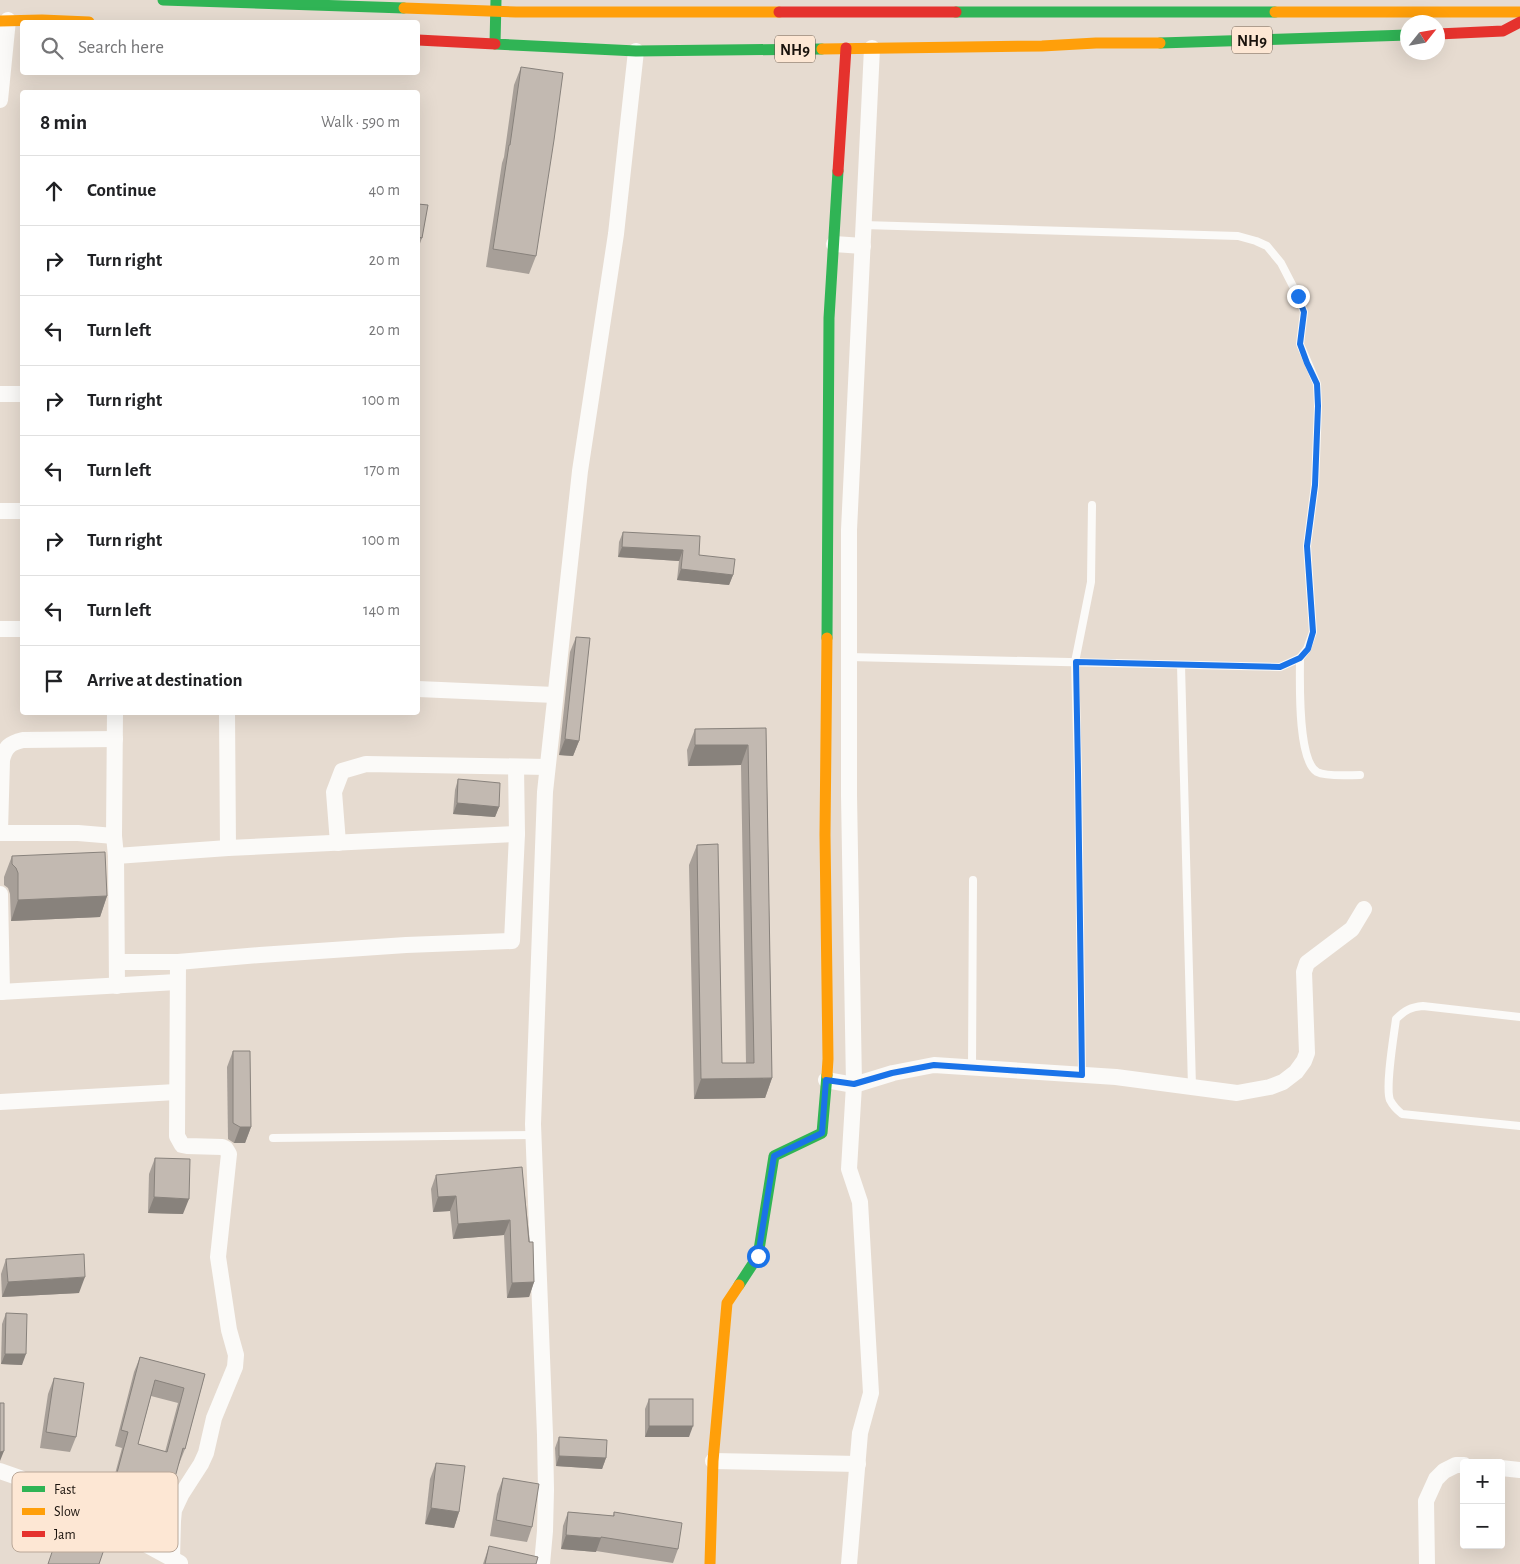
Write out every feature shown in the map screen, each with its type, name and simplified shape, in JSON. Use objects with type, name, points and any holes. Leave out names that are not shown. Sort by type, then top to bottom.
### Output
[{"type":"main road","points":[[163,0],[516,12],[1520,12]]},
{"type":"main road","points":[[420,40],[495,44],[496,0]]},
{"type":"main road","points":[[4,21],[20,21]]},
{"type":"main road","points":[[1445,34],[1503,31],[1520,22]]},
{"type":"main road","name":"NH9","points":[[495,44],[636,51],[1042,46],[1096,43],[1140,44],[1400,35]]},
{"type":"main road","points":[[710,1564],[713,1461],[727,1303],[758,1256],[774,1156],[822,1133],[828,1059],[825,825],[829,328],[846,48]]},
{"type":"street","points":[[0,100],[4,21]]},
{"type":"street","points":[[849,1564],[860,1432],[870,1393],[860,1202],[849,1169],[854,1084],[849,795],[849,530],[872,48]]},
{"type":"street","points":[[542,1564],[545,1531],[545,1444],[533,1134],[544,811],[547,767],[580,472],[616,234],[636,51]]},
{"type":"street","points":[[834,244],[862,246]]},
{"type":"street","points":[[0,394],[20,394]]},
{"type":"street","points":[[0,511],[20,511]]},
{"type":"street","points":[[0,629],[20,629]]},
{"type":"street","points":[[420,689],[555,695]]},
{"type":"street","points":[[116,715],[114,836],[118,986]]},
{"type":"street","points":[[227,715],[228,848]]},
{"type":"street","points":[[114,836],[78,833],[0,832],[2,760],[5,749],[12,742],[23,740],[115,740]]},
{"type":"street","points":[[338,843],[334,792],[342,772],[366,764],[547,767]]},
{"type":"street","points":[[118,962],[178,962],[406,945],[512,941],[517,834],[516,767]]},
{"type":"street","points":[[116,856],[228,848],[517,834]]},
{"type":"street","points":[[0,894],[1,992],[177,982]]},
{"type":"street","points":[[826,1080],[854,1084],[892,1073],[934,1065],[1116,1077],[1236,1093],[1270,1087],[1283,1082],[1296,1072],[1304,1061],[1307,1052],[1304,972],[1307,964],[1352,929],[1364,909]]},
{"type":"street","points":[[178,962],[177,1136],[182,1145],[222,1147],[229,1154],[218,1257],[228,1323],[236,1354],[235,1367],[214,1418],[206,1453],[178,1501]]},
{"type":"street","points":[[0,1102],[176,1092]]},
{"type":"street","points":[[713,1461],[858,1464]]},
{"type":"street","points":[[1427,1564],[1426,1501],[1436,1479],[1444,1471],[1460,1465]]},
{"type":"street","points":[[1505,1468],[1520,1470]]},
{"type":"street","points":[[0,1471],[12,1475]]},
{"type":"street","points":[[160,1552],[177,1561]]},
{"type":"lane","points":[[849,657],[1280,667],[1300,658],[1308,649],[1313,632],[1307,546],[1315,485],[1317,384],[1300,344],[1304,312],[1298,296],[1281,264],[1267,246],[1238,236],[863,225]]},
{"type":"lane","points":[[1082,1075],[1076,662],[1091,582],[1092,505]]},
{"type":"lane","points":[[1300,658],[1302,731],[1307,755],[1312,767],[1318,772],[1327,774],[1360,775]]},
{"type":"lane","points":[[1181,665],[1192,1087]]},
{"type":"lane","points":[[972,1068],[973,880]]},
{"type":"lane","points":[[1520,1017],[1423,1006],[1412,1007],[1396,1019],[1388,1086],[1389,1098],[1394,1108],[1402,1114],[1520,1126]]},
{"type":"lane","points":[[273,1138],[533,1134]]},
{"type":"building","points":[[521,67],[563,73],[536,256],[493,249]]},
{"type":"building","points":[[420,204],[428,205],[422,238],[420,238]]},
{"type":"building","points":[[623,532],[700,536],[699,555],[735,559],[733,575],[681,569],[683,550],[622,547]]},
{"type":"building","points":[[576,637],[590,638],[579,741],[565,739]]},
{"type":"building","points":[[766,728],[772,1078],[701,1079],[697,845],[718,844],[722,1063],[754,1063],[748,745],[695,745],[695,729]]},
{"type":"building","points":[[458,779],[500,783],[499,807],[457,803]]},
{"type":"building","points":[[105,852],[107,896],[18,900],[18,873],[12,864],[12,856]]},
{"type":"building","points":[[233,1051],[250,1051],[251,1127],[240,1127],[233,1123]]},
{"type":"building","points":[[155,1158],[190,1159],[189,1199],[154,1197]]},
{"type":"building","points":[[522,1167],[529,1242],[533,1242],[534,1282],[512,1283],[510,1220],[458,1224],[456,1196],[438,1197],[436,1175]]},
{"type":"building","points":[[84,1254],[85,1277],[8,1282],[6,1259]]},
{"type":"building","points":[[6,1313],[27,1314],[26,1354],[5,1354]]},
{"type":"building","points":[[140,1357],[205,1374],[185,1449],[183,1448],[176,1472],[117,1472],[128,1432],[121,1430]],"holes":[[[155,1380],[184,1388],[167,1452],[138,1444]]]},
{"type":"building","points":[[54,1378],[84,1383],[76,1437],[46,1432]]},
{"type":"building","points":[[649,1399],[693,1399],[693,1426],[649,1426]]},
{"type":"building","points":[[0,1403],[4,1403],[4,1451],[0,1452]]},
{"type":"building","points":[[559,1437],[607,1440],[606,1458],[559,1456]]},
{"type":"building","points":[[436,1463],[465,1466],[459,1512],[431,1508]]},
{"type":"building","points":[[503,1478],[539,1484],[532,1527],[496,1520]]},
{"type":"building","points":[[568,1512],[614,1516],[614,1512],[682,1523],[678,1549],[601,1537],[566,1535]]},
{"type":"building","points":[[489,1546],[538,1557],[536,1564],[485,1564]]},
{"type":"building","points":[[52,1552],[103,1552],[99,1564],[48,1564]]},
{"type":"traffic: fast","points":[[163,0],[404,8]]},
{"type":"traffic: fast","points":[[496,0],[495,44],[636,51],[822,49]]},
{"type":"traffic: fast","points":[[956,12],[1275,12]]},
{"type":"traffic: fast","points":[[1160,43],[1400,35]]},
{"type":"traffic: fast","points":[[827,638],[829,318],[838,171]]},
{"type":"traffic: fast","points":[[739,1285],[758,1256],[774,1156],[822,1133],[827,1075]]},
{"type":"traffic: slow","points":[[404,8],[516,12],[779,12]]},
{"type":"traffic: slow","points":[[1275,12],[1520,12]]},
{"type":"traffic: slow","points":[[0,21],[20,21]]},
{"type":"traffic: slow","points":[[822,49],[1160,43]]},
{"type":"traffic: slow","points":[[827,638],[825,835],[827,1075]]},
{"type":"traffic: slow","points":[[710,1564],[713,1461],[727,1303],[739,1285]]},
{"type":"traffic: jam","points":[[779,12],[956,12]]},
{"type":"traffic: jam","points":[[1445,34],[1503,31],[1520,22]]},
{"type":"traffic: jam","points":[[420,40],[495,44]]},
{"type":"traffic: jam","points":[[838,171],[846,48]]},
{"type":"route","points":[[758,1256],[774,1156],[822,1133],[826,1080],[854,1084],[892,1073],[934,1065],[1082,1075],[1076,662],[1280,667],[1300,658],[1308,649],[1313,632],[1307,546],[1315,485],[1318,406],[1317,384],[1300,344],[1304,312],[1298,296]]}]
